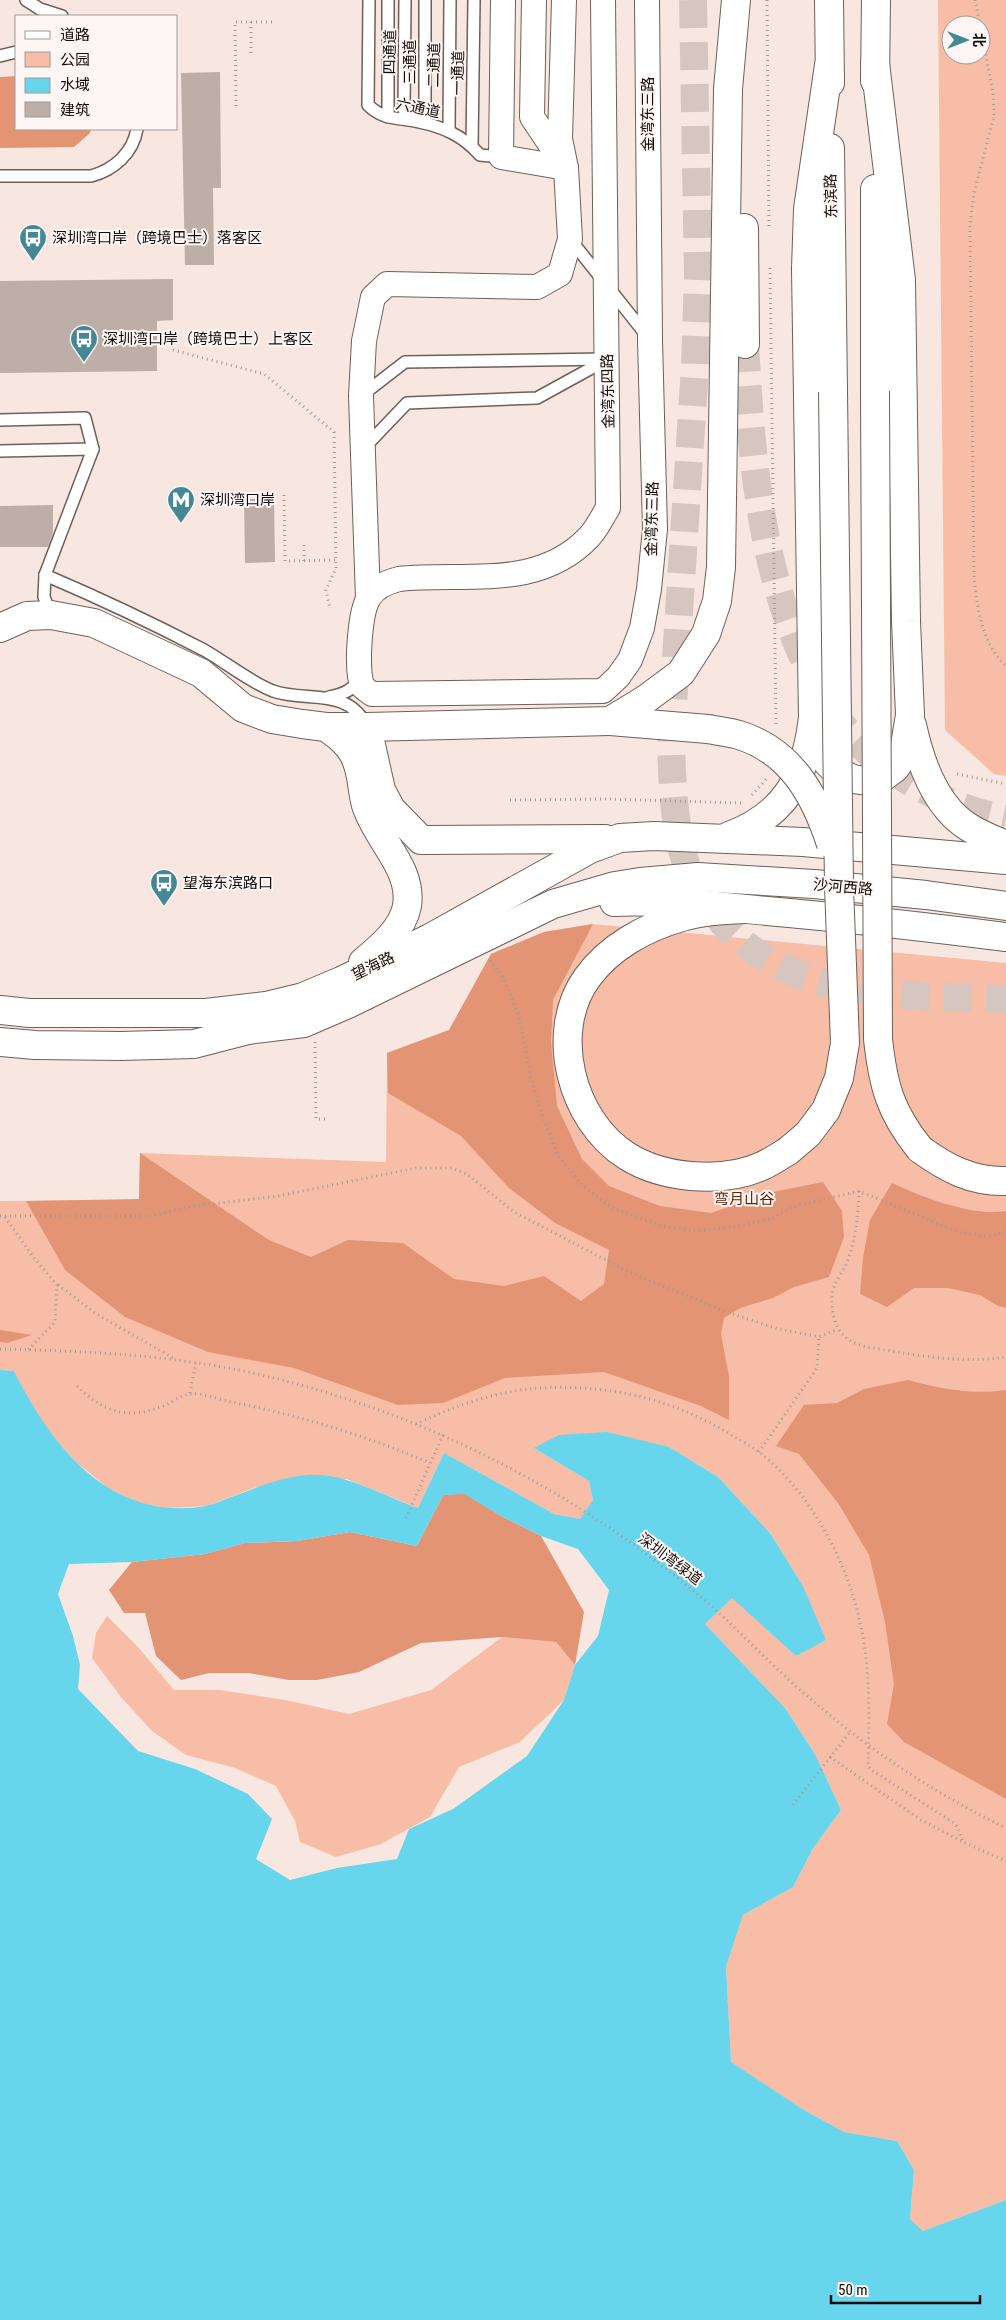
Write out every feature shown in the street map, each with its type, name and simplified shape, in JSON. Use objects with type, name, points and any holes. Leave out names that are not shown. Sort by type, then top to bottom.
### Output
[{"type":"main road","points":[[610,721],[646,699],[681,673],[706,634],[717,601],[721,567],[728,89],[736,0]]},
{"type":"main road","points":[[740,0],[746,344]]},
{"type":"main road","name":"东滨路","points":[[829,0],[839,887]]},
{"type":"main road","points":[[876,0],[875,391],[878,1038],[881,1070],[890,1101],[904,1128],[920,1149],[943,1166],[969,1177],[993,1182],[1006,1181]]},
{"type":"main road","points":[[875,63],[901,280],[906,621],[910,715],[918,755],[935,789],[952,813],[969,828],[1006,845]]},
{"type":"main road","points":[[830,65],[808,209],[806,269],[813,718],[819,748],[827,762],[836,771],[853,779],[867,781],[883,776],[895,768],[903,757],[910,715]]},
{"type":"main road","points":[[0,628],[27,616],[51,615],[94,623],[201,673],[243,708],[272,719],[326,727],[610,721],[708,729],[738,734],[762,744],[784,761],[806,785],[822,815],[833,848],[839,887],[845,1043],[839,1078],[826,1110],[808,1134],[788,1151],[762,1167],[736,1174],[707,1178],[649,1167],[626,1156],[605,1138],[588,1116],[575,1089],[568,1056],[569,1029],[575,1003],[586,979],[600,962],[616,948],[642,934],[680,918],[702,912],[746,909]]},
{"type":"main road","points":[[723,838],[747,829],[764,819],[791,792],[801,773],[813,718]]},
{"type":"main road","points":[[376,770],[381,751],[389,738],[401,725]]},
{"type":"main road","points":[[367,726],[376,770],[391,810],[421,840],[620,838]]},
{"type":"main road","points":[[326,727],[343,740],[354,754],[361,772],[366,805],[383,842],[402,868],[407,891],[407,907],[401,922],[381,947],[341,982]]},
{"type":"main road","name":"望海路","points":[[0,1010],[29,1013],[206,1013],[266,1006],[303,997],[341,982],[430,938],[590,849],[620,838],[654,836],[723,838]]},
{"type":"main road","points":[[723,838],[803,842],[1006,860]]},
{"type":"main road","name":"望海路","points":[[0,1042],[35,1045],[121,1046],[194,1044],[248,1030],[304,1023],[348,1004],[554,904],[615,886],[679,878]]},
{"type":"main road","name":"沙河西路","points":[[679,878],[814,884],[926,895],[1006,906]]},
{"type":"main road","points":[[554,904],[653,900],[1006,937]]},
{"type":"street","points":[[503,0],[501,157],[566,168]]},
{"type":"street","points":[[534,0],[532,117],[566,168]]},
{"type":"street","points":[[361,678],[361,620],[368,598],[362,396],[364,341],[373,297],[387,284],[537,286],[560,274],[570,239],[566,168],[560,139],[564,0]]},
{"type":"street","name":"金湾东四路","points":[[368,598],[387,582],[399,579],[516,575],[543,568],[568,556],[590,536],[608,508],[603,0]]},
{"type":"street","name":"金湾东三路","points":[[361,678],[363,687],[372,694],[603,692],[618,677],[630,660],[642,628],[649,589],[654,529],[647,0]]},
{"type":"lane","points":[[26,0],[40,8],[59,15]]},
{"type":"lane","name":"六通道","points":[[369,0],[368,105],[378,114],[425,123],[449,130],[472,146],[480,155],[501,157]]},
{"type":"lane","points":[[388,0],[388,117]]},
{"type":"lane","name":"四通道","points":[[405,0],[404,110],[425,123]]},
{"type":"lane","name":"三通道","points":[[425,0],[425,123]]},
{"type":"lane","name":"二通道","points":[[449,130],[450,0]]},
{"type":"lane","name":"一通道","points":[[472,146],[474,0]]},
{"type":"lane","points":[[0,56],[15,52]]},
{"type":"lane","points":[[0,176],[91,176],[104,172],[118,164],[127,152],[137,130]]},
{"type":"lane","points":[[570,239],[650,340]]},
{"type":"lane","points":[[362,396],[405,362],[608,359]]},
{"type":"lane","points":[[363,448],[407,403],[537,398],[608,359]]},
{"type":"lane","points":[[0,420],[85,418],[93,449],[45,575],[44,597],[51,615]]},
{"type":"lane","points":[[0,451],[93,449]]},
{"type":"lane","points":[[45,575],[97,597],[197,647],[274,691],[292,695],[329,697],[345,693],[355,686],[361,678]]},
{"type":"lane","points":[[329,697],[349,705],[361,714],[367,726]]},
{"type":"path","points":[[975,0],[978,15]]},
{"type":"path","points":[[236,106],[235,22],[274,22]]},
{"type":"path","points":[[251,22],[252,53]]},
{"type":"path","points":[[988,65],[993,93],[994,116],[974,193],[970,225],[974,574],[976,606],[983,630],[998,658],[1006,666]]},
{"type":"path","points":[[173,350],[264,374],[334,432],[336,568],[326,590],[330,610]]},
{"type":"path","points":[[284,495],[285,561],[336,560]]},
{"type":"path","points":[[304,545],[304,561]]},
{"type":"path","points":[[957,774],[1006,784]]},
{"type":"path","points":[[486,955],[504,979],[519,1016],[534,1086],[543,1118],[558,1155],[580,1183],[612,1208],[662,1226],[697,1231],[738,1226],[771,1219],[792,1208],[859,1191],[958,1232],[988,1236],[1006,1232]]},
{"type":"path","points":[[307,1044],[316,1042],[322,1037]]},
{"type":"path","points":[[316,1042],[316,1119],[329,1119]]},
{"type":"path","points":[[0,1216],[152,1216],[188,1208],[278,1196],[416,1168],[452,1168],[467,1174],[514,1212],[627,1272],[724,1311],[775,1328],[819,1337],[838,1329]]},
{"type":"path","points":[[859,1191],[858,1217],[853,1242],[832,1295],[833,1315],[838,1329],[850,1341],[862,1346],[889,1351],[939,1359],[983,1360],[1006,1358]]},
{"type":"path","points":[[5,1216],[34,1258],[57,1285],[98,1315],[160,1352],[179,1360]]},
{"type":"path","points":[[28,1350],[55,1322],[57,1285]]},
{"type":"path","points":[[759,1452],[817,1368],[819,1337]]},
{"type":"path","points":[[0,1349],[134,1355],[179,1360]]},
{"type":"path","name":"深圳湾绿道","points":[[179,1360],[257,1374],[314,1390],[416,1424],[487,1455],[558,1494],[645,1553],[697,1594],[789,1680],[868,1747],[905,1773],[964,1808],[1006,1828]]},
{"type":"path","points":[[190,1394],[196,1363]]},
{"type":"path","points":[[77,1386],[93,1401],[112,1410],[130,1414],[150,1411],[190,1394],[276,1411],[322,1424],[430,1463]]},
{"type":"path","points":[[416,1424],[448,1409],[490,1397],[537,1388],[580,1387],[628,1392],[674,1406],[719,1427],[759,1452],[795,1487],[824,1530],[844,1571],[859,1617],[867,1667],[870,1716],[868,1765],[870,1769],[954,1823],[963,1842]]},
{"type":"path","points":[[406,1518],[442,1435]]},
{"type":"path","points":[[793,1805],[850,1732]]},
{"type":"path","points":[[830,1757],[921,1820],[963,1842],[1006,1861]]},
{"type":"green space","points":[[938,0],[1006,0],[1006,776],[994,774],[945,730]]},
{"type":"green space","name":"弯月山谷","points":[[593,924],[1006,963],[1006,2200],[923,2231],[910,2219],[914,2170],[897,2141],[844,2132],[804,2110],[731,2063],[726,1967],[743,1915],[793,1887],[812,1850],[841,1810],[815,1754],[785,1708],[705,1624],[732,1597],[796,1656],[825,1640],[803,1586],[770,1533],[718,1477],[669,1447],[534,1448],[589,1481],[593,1500],[580,1519],[554,1514],[444,1453],[418,1508],[347,1479],[256,1487],[207,1506],[168,1508],[138,1503],[108,1488],[76,1462],[52,1436],[30,1403],[14,1371],[0,1370],[0,1201],[139,1200],[140,1153],[386,1162],[387,1053],[449,1030],[491,954],[544,932]]},
{"type":"green space","points":[[107,1616],[138,1647],[174,1690],[219,1690],[285,1700],[349,1714],[431,1690],[502,1637],[556,1642],[575,1665],[564,1700],[520,1742],[459,1767],[430,1817],[381,1844],[336,1857],[300,1842],[295,1821],[276,1786],[235,1768],[186,1755],[152,1731],[121,1697],[92,1658],[96,1633]]},
{"type":"shaded area","points":[[15,76],[15,130],[91,130],[90,133],[74,147],[0,148],[0,77]]},
{"type":"shaded area","points":[[593,924],[553,1000],[551,1042],[557,1106],[582,1159],[609,1186],[660,1206],[711,1213],[773,1192],[823,1182],[842,1211],[844,1237],[829,1277],[794,1287],[773,1298],[740,1308],[724,1318],[721,1334],[729,1376],[729,1420],[701,1406],[604,1372],[505,1378],[443,1403],[398,1405],[294,1368],[208,1352],[125,1317],[65,1270],[26,1201],[139,1199],[140,1153],[269,1240],[311,1257],[348,1240],[403,1243],[454,1279],[504,1286],[544,1276],[581,1301],[604,1284],[609,1250],[555,1223],[509,1188],[461,1136],[388,1093],[387,1053],[449,1030],[491,954],[544,932]]},
{"type":"shaded area","points":[[892,1183],[933,1200],[963,1208],[978,1211],[1006,1211],[1006,1308],[998,1306],[980,1295],[948,1288],[914,1288],[887,1307],[860,1294],[863,1258],[870,1220]]},
{"type":"shaded area","points":[[0,1330],[32,1335],[7,1343],[0,1342]]},
{"type":"shaded area","points":[[908,1380],[957,1390],[981,1392],[1006,1390],[1006,1799],[904,1742],[887,1724],[894,1684],[885,1622],[869,1555],[838,1503],[799,1454],[776,1446],[804,1405],[837,1403],[864,1389]]},
{"type":"shaded area","points":[[464,1493],[503,1517],[541,1536],[584,1612],[575,1665],[556,1642],[502,1637],[421,1643],[359,1672],[317,1680],[289,1680],[248,1673],[209,1673],[181,1680],[156,1656],[145,1613],[124,1613],[109,1590],[132,1562],[205,1554],[245,1543],[297,1541],[350,1532],[417,1546],[443,1495]]},
{"type":"water","points":[[0,1370],[14,1371],[29,1399],[47,1426],[66,1451],[88,1473],[113,1490],[141,1502],[172,1508],[206,1506],[270,1483],[307,1475],[321,1475],[350,1481],[418,1508],[444,1453],[554,1514],[580,1519],[593,1500],[589,1481],[534,1448],[559,1435],[607,1432],[669,1447],[718,1477],[770,1533],[803,1586],[826,1640],[796,1656],[732,1598],[705,1624],[785,1708],[815,1754],[841,1810],[812,1850],[793,1887],[743,1915],[726,1967],[731,2062],[804,2110],[844,2132],[897,2141],[914,2170],[910,2219],[923,2231],[1006,2200],[1006,2320],[0,2320]],"holes":[[[464,1494],[503,1517],[541,1536],[578,1549],[609,1590],[598,1636],[575,1665],[564,1700],[527,1756],[453,1809],[409,1829],[397,1859],[337,1868],[290,1880],[256,1859],[272,1819],[248,1794],[195,1769],[138,1751],[78,1689],[80,1665],[73,1636],[58,1594],[69,1564],[132,1562],[205,1554],[245,1543],[297,1541],[350,1532],[417,1546],[443,1495]]]},
{"type":"building","points":[[220,72],[221,188],[213,188],[214,265],[185,265],[181,73]]},
{"type":"building","points":[[173,279],[173,320],[157,321],[157,371],[0,373],[0,281]]},
{"type":"building","points":[[244,499],[274,499],[275,562],[245,563]]},
{"type":"building","points":[[53,505],[53,533],[48,547],[0,547],[0,506]]},
{"type":"tunnel","points":[[693,0],[698,275],[695,366],[671,736],[676,817],[686,864],[692,880],[701,895],[722,922],[750,948],[782,967],[817,980],[854,989],[930,997],[1006,999]]},
{"type":"tunnel","points":[[745,344],[752,441],[766,538],[777,586],[792,632],[812,676],[837,718],[852,737],[890,769],[912,784],[959,806],[1006,819]]},
{"type":"place","name":"深圳湾口岸（跨境巴士）落客区","points":[[33,262]]},
{"type":"place","name":"深圳湾口岸（跨境巴士）上客区","points":[[84,363]]},
{"type":"place","name":"深圳湾口岸","points":[[181,524]]},
{"type":"place","name":"望海东滨路口","points":[[164,907]]}]
